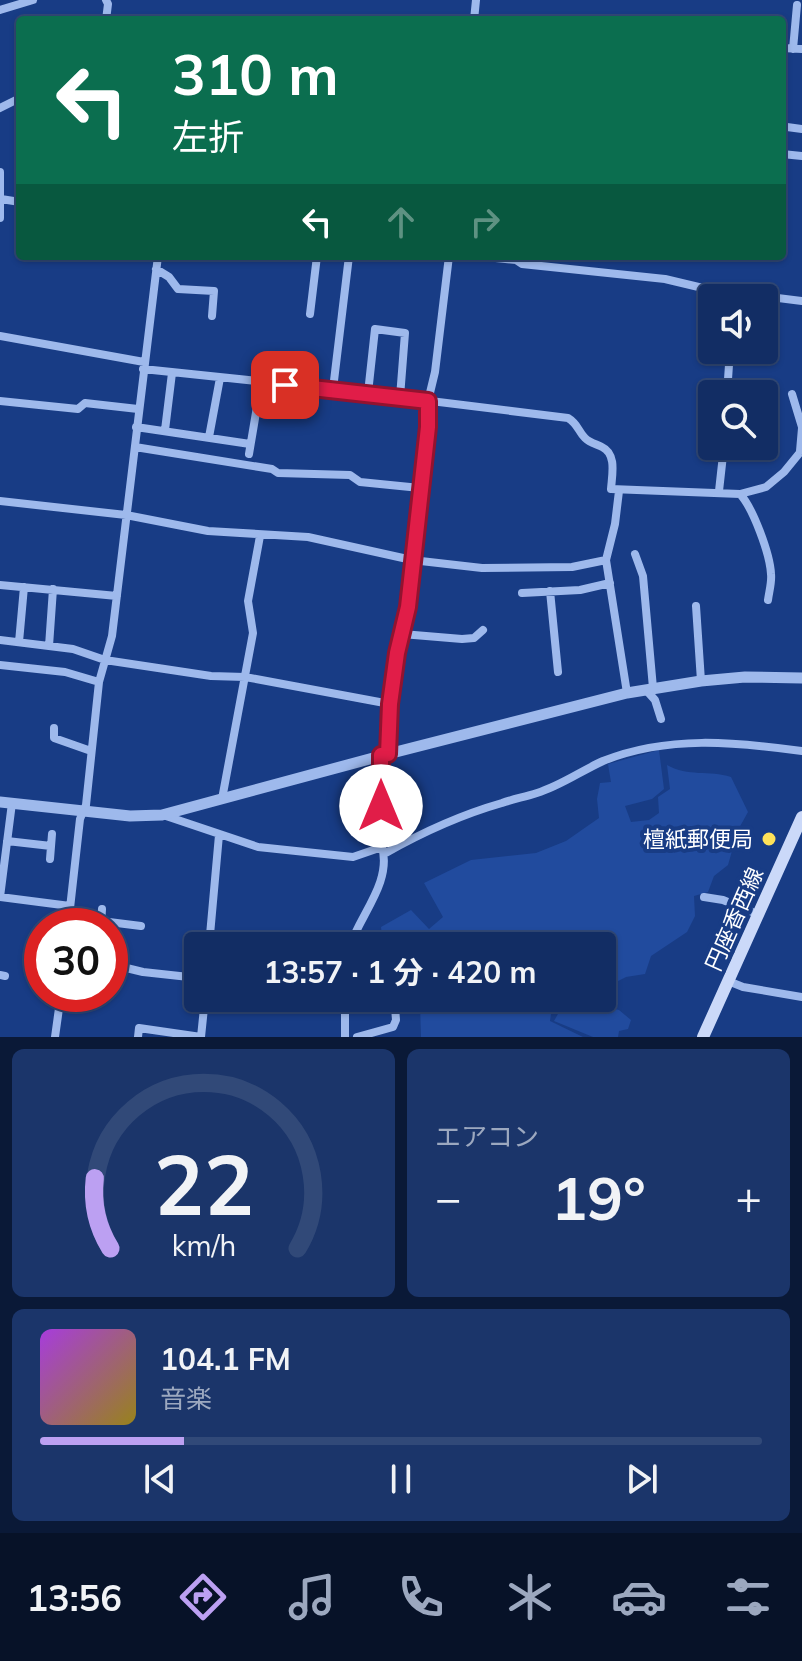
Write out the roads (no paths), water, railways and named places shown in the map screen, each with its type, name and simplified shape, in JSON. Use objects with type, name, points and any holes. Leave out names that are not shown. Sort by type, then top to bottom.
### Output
[{"type":"main road","name":"円座香西線","points":[[703,1037],[802,817]]},
{"type":"street","points":[[0,10],[33,0]]},
{"type":"street","points":[[797,5],[798,49]]},
{"type":"street","points":[[787,127],[802,129]]},
{"type":"street","points":[[0,172],[0,218]]},
{"type":"street","points":[[157,260],[117,596],[109,650],[99,682],[84,811],[80,819],[70,906],[0,897],[7,841],[6,802],[84,811],[146,817],[162,815],[627,693],[745,677],[802,678]]},
{"type":"street","points":[[310,314],[317,260]]},
{"type":"street","points":[[333,389],[349,260]]},
{"type":"street","points":[[357,932],[376,891],[386,860],[383,850],[385,755],[390,704],[408,607],[428,427],[428,401],[435,372],[449,260]]},
{"type":"street","points":[[516,260],[522,264],[665,279],[698,287]]},
{"type":"street","points":[[156,269],[169,277],[178,289],[214,291],[212,316]]},
{"type":"street","points":[[778,299],[802,301]]},
{"type":"street","points":[[368,393],[375,329],[405,333],[400,397]]},
{"type":"street","points":[[0,336],[172,373],[568,418],[578,424],[583,436],[606,448],[612,456],[611,489],[619,491],[719,491],[740,494],[766,487],[784,472],[801,451],[802,427],[792,394]]},
{"type":"street","points":[[165,430],[172,373]]},
{"type":"street","points":[[209,437],[220,378]]},
{"type":"street","points":[[249,454],[261,383]]},
{"type":"street","points":[[0,401],[78,409],[85,403],[138,409]]},
{"type":"street","points":[[136,427],[250,444]]},
{"type":"street","points":[[135,447],[272,469],[278,473],[350,475],[360,482],[420,488]]},
{"type":"street","points":[[719,491],[722,460]]},
{"type":"street","points":[[619,491],[606,560],[627,693]]},
{"type":"street","points":[[740,494],[747,501],[768,556],[771,575],[768,600]]},
{"type":"street","points":[[0,501],[126,515],[208,531],[308,537],[412,560],[482,568],[572,567],[606,560]]},
{"type":"street","points":[[222,799],[253,633],[248,601],[260,536]]},
{"type":"street","points":[[635,554],[643,576],[650,689],[661,719]]},
{"type":"street","points":[[522,593],[580,590],[610,583]]},
{"type":"street","points":[[0,585],[117,596]]},
{"type":"street","points":[[19,642],[24,587]]},
{"type":"street","points":[[49,646],[53,589]]},
{"type":"street","points":[[550,591],[558,672]]},
{"type":"street","points":[[696,606],[701,681]]},
{"type":"street","points":[[402,634],[462,639],[474,638],[483,630]]},
{"type":"street","points":[[0,640],[73,649],[105,660],[211,676],[245,677],[390,704]]},
{"type":"street","points":[[0,665],[65,672],[99,682]]},
{"type":"street","points":[[54,728],[54,738],[91,751]]},
{"type":"street","points":[[162,815],[258,847],[353,857],[383,850],[457,819],[539,793],[604,761],[636,751],[660,746],[727,742],[802,751]]},
{"type":"street","points":[[50,859],[52,834]]},
{"type":"street","points":[[210,932],[219,835]]},
{"type":"street","points":[[7,841],[51,846]]},
{"type":"street","points":[[704,897],[723,900],[757,914]]},
{"type":"street","points":[[128,924],[141,926]]},
{"type":"street","points":[[128,968],[184,976]]},
{"type":"street","points":[[728,981],[743,987],[802,997]]},
{"type":"street","points":[[55,1037],[58,1012]]},
{"type":"street","points":[[138,1037],[139,1028],[201,1037],[204,1012]]},
{"type":"street","points":[[345,1012],[345,1037]]},
{"type":"street","points":[[357,1037],[393,1027],[395,1012]]},
{"type":"place","name":"檀紙郵便局","points":[[769,839]]}]
